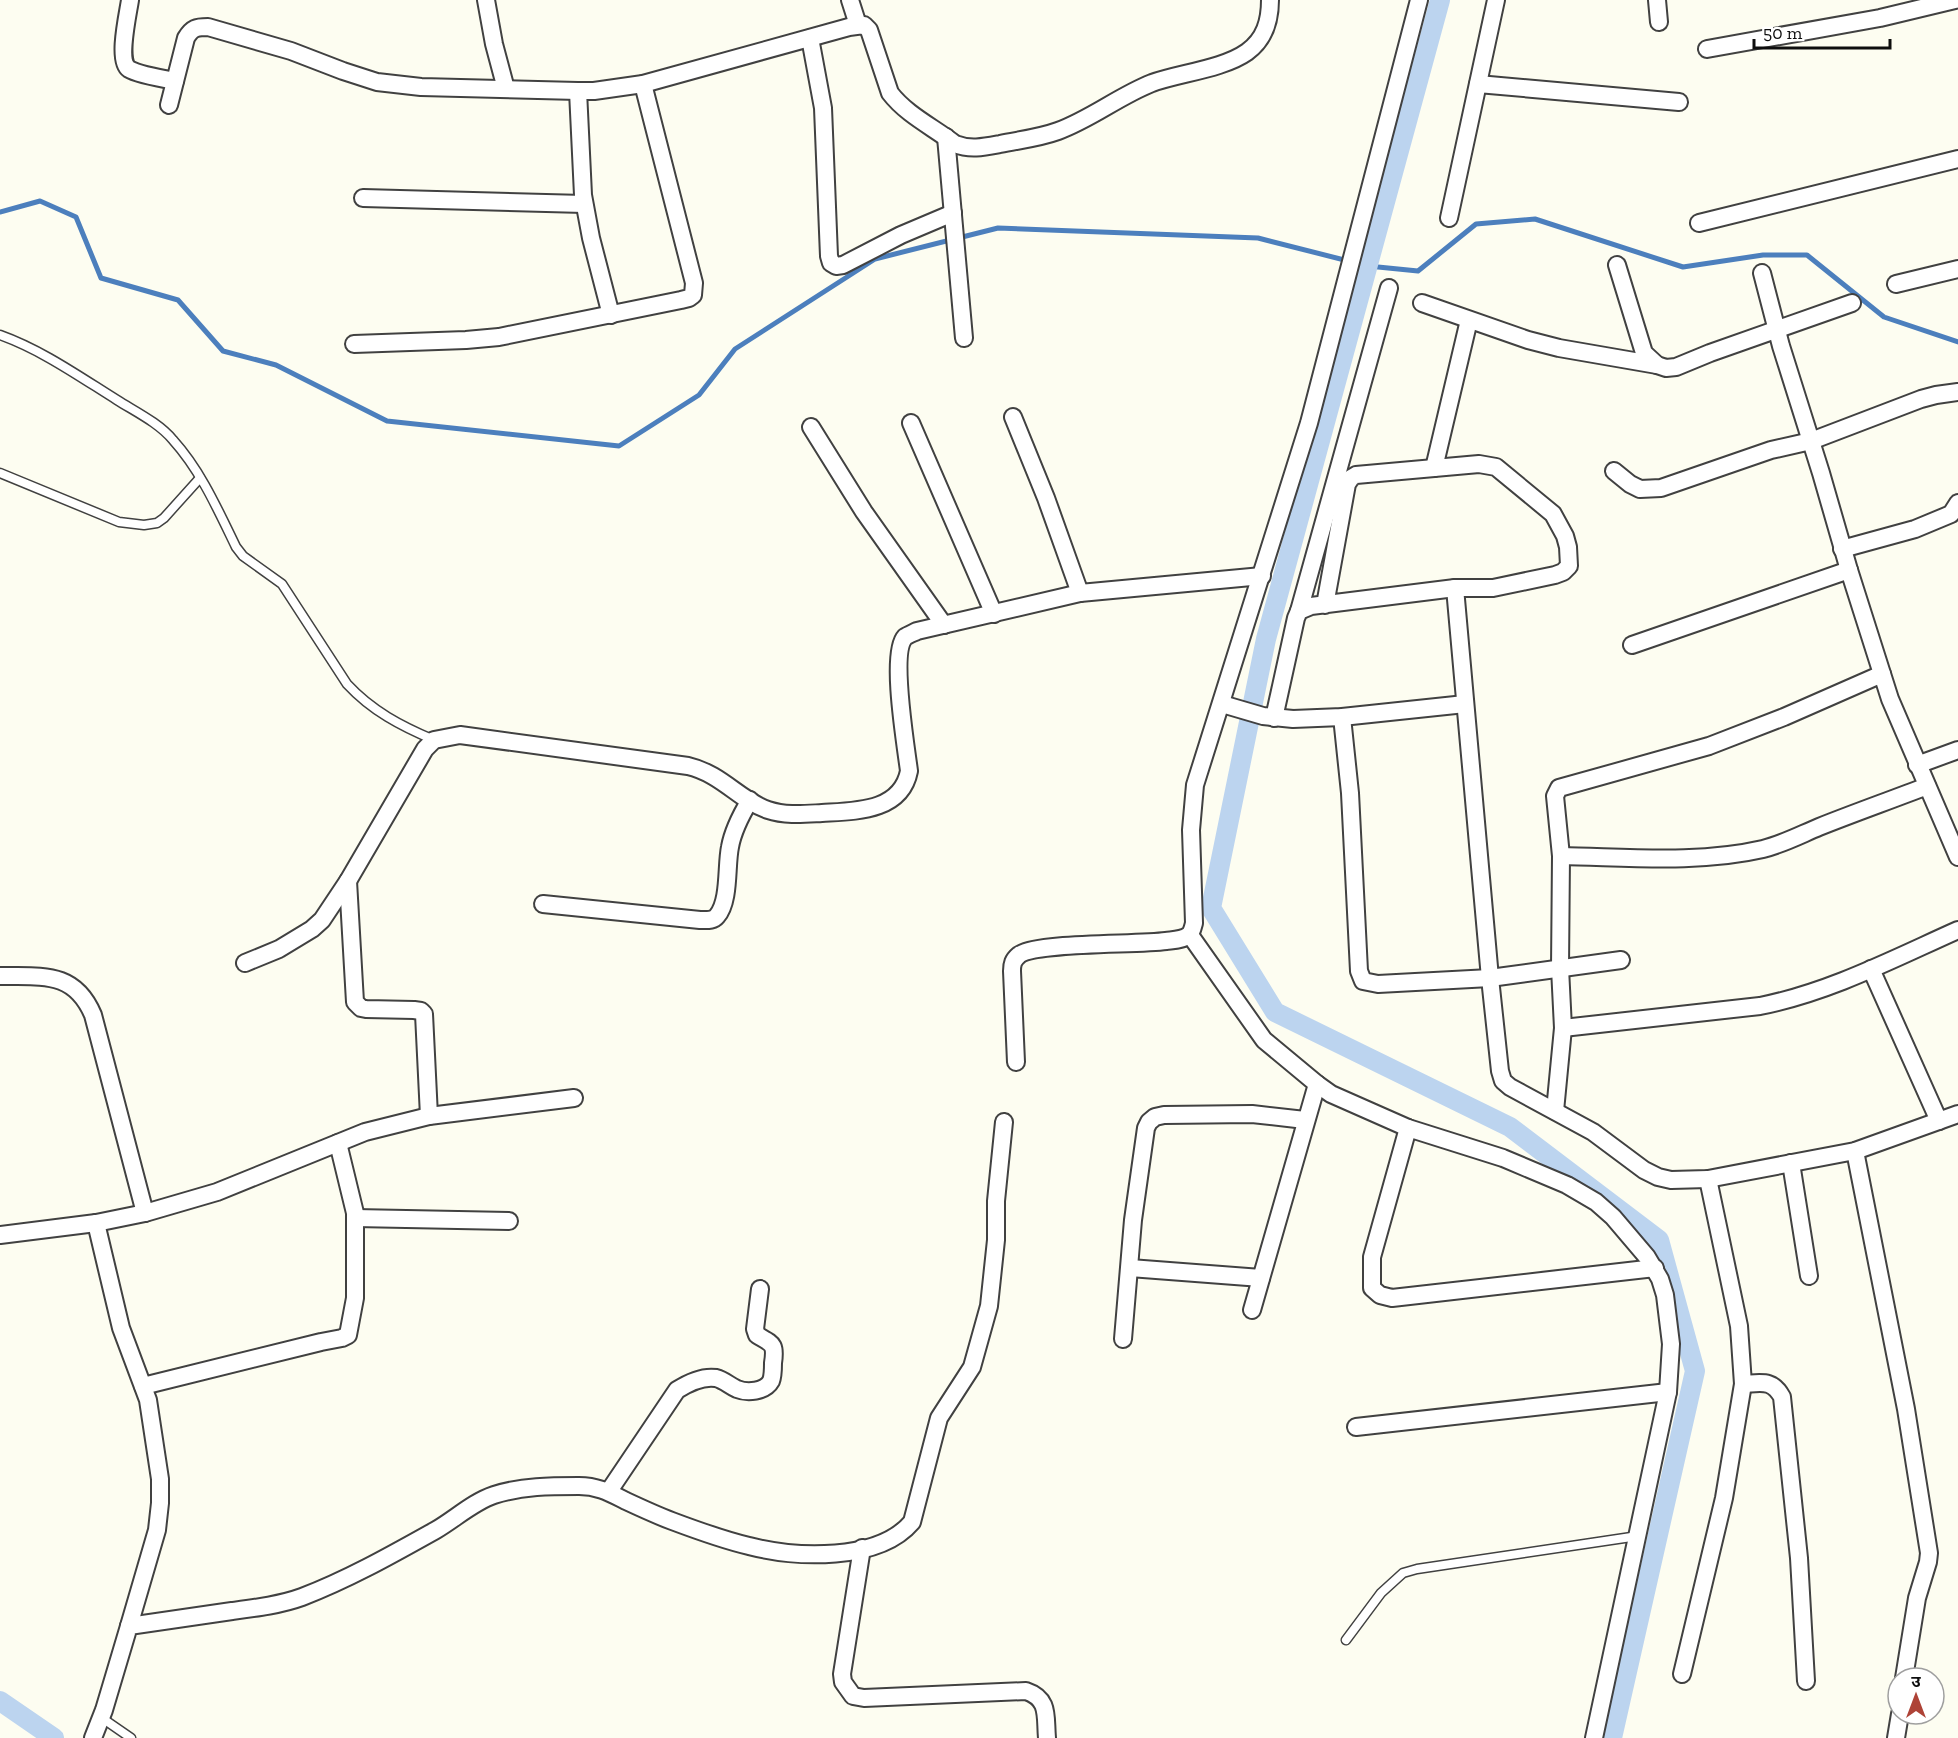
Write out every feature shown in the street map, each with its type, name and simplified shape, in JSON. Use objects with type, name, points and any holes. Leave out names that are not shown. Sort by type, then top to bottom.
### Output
[{"type":"street","points":[[130,0],[123,54],[124,63],[128,69],[175,81]]},
{"type":"street","points":[[486,0],[494,44],[506,89]]},
{"type":"street","points":[[850,0],[858,25]]},
{"type":"street","points":[[169,105],[186,38],[190,30],[197,27],[208,27],[291,51],[378,82],[421,87],[594,91],[643,84],[864,25],[869,30],[890,93],[896,102],[964,148],[975,148],[1043,135],[1067,127],[1151,84],[1230,60],[1247,52],[1259,41],[1267,29],[1270,0]]},
{"type":"street","points":[[1190,935],[1194,923],[1191,830],[1195,786],[1202,760],[1229,706],[1262,576],[1309,423],[1419,0]]},
{"type":"street","points":[[1449,218],[1496,0]]},
{"type":"street","points":[[1657,0],[1659,22]]},
{"type":"street","points":[[1707,49],[1880,18],[1955,0]]},
{"type":"street","points":[[810,38],[823,108],[831,263],[836,266],[843,265],[901,235],[954,219]]},
{"type":"street","points":[[354,344],[499,337],[611,315],[689,298],[693,295],[694,289],[643,84]]},
{"type":"street","points":[[1478,84],[1679,102]]},
{"type":"street","points":[[578,91],[580,173],[584,204],[611,315]]},
{"type":"street","points":[[946,137],[964,338]]},
{"type":"street","points":[[1699,223],[1958,159]]},
{"type":"street","points":[[363,198],[584,204]]},
{"type":"street","points":[[1617,265],[1644,353],[1657,365]]},
{"type":"street","points":[[1896,284],[1958,269]]},
{"type":"street","points":[[1762,273],[1848,570],[1882,674],[1917,765],[1958,857]]},
{"type":"street","points":[[1268,717],[1389,288]]},
{"type":"street","points":[[1422,303],[1559,348],[1666,368],[1676,367],[1852,303]]},
{"type":"street","points":[[1434,468],[1469,320]]},
{"type":"street","points":[[1614,471],[1640,489],[1661,488],[1771,450],[1811,441],[1921,399],[1958,392]]},
{"type":"street","points":[[1013,417],[1046,498],[1080,593]]},
{"type":"street","points":[[911,423],[994,614]]},
{"type":"street","points":[[811,427],[864,512],[944,625]]},
{"type":"street","points":[[1299,611],[1311,606],[1325,605],[1455,588],[1493,588],[1555,575],[1563,572],[1569,566],[1569,547],[1560,524],[1553,514],[1496,467],[1479,464],[1351,477],[1347,484],[1325,605]]},
{"type":"street","points":[[1842,549],[1915,530],[1951,514],[1958,503]]},
{"type":"street","points":[[1632,645],[1848,570]]},
{"type":"street","points":[[245,963],[279,949],[312,929],[322,920],[348,881],[425,749],[434,740],[460,735],[688,766],[702,769],[717,777],[765,809],[790,814],[857,811],[888,801],[905,786],[909,771],[898,675],[901,644],[905,637],[917,631],[994,614],[1055,597],[1262,576]]},
{"type":"street","points":[[1455,588],[1490,978],[1503,1081],[1593,1132],[1644,1170],[1671,1180],[1708,1179],[1855,1151],[1958,1114]]},
{"type":"street","points":[[1555,1111],[1563,1028],[1560,968],[1561,856],[1555,796],[1560,788],[1573,782],[1709,746],[1784,717],[1882,674]]},
{"type":"street","points":[[1229,706],[1268,717],[1293,719],[1342,717],[1466,704]]},
{"type":"street","points":[[1342,717],[1350,793],[1359,971],[1364,981],[1378,984],[1490,978],[1621,960]]},
{"type":"street","points":[[1917,765],[1958,750]]},
{"type":"street","points":[[1561,856],[1683,857],[1735,854],[1764,849],[1927,786]]},
{"type":"street","points":[[543,904],[700,920],[716,918],[723,904],[730,845],[740,818],[750,800]]},
{"type":"street","points":[[348,881],[355,1002],[361,1008],[366,1009],[414,1010],[424,1014],[429,1116]]},
{"type":"street","points":[[1563,1028],[1760,1006],[1790,1000],[1871,969],[1958,930]]},
{"type":"street","points":[[1016,1062],[1011,971],[1012,961],[1017,956],[1036,949],[1154,942],[1190,935]]},
{"type":"street","points":[[1190,935],[1264,1040],[1317,1084],[1331,1094],[1408,1128],[1503,1158],[1568,1185],[1596,1202],[1613,1217],[1655,1268],[1665,1295],[1671,1344],[1668,1392],[1594,1738]]},
{"type":"street","points":[[1871,969],[1939,1121]]},
{"type":"street","points":[[0,976],[47,977],[65,981],[78,990],[87,1001],[93,1015],[145,1213]]},
{"type":"street","points":[[1252,1310],[1317,1084]]},
{"type":"street","points":[[0,1235],[96,1223],[145,1213],[217,1192],[365,1132],[429,1116],[574,1098]]},
{"type":"street","points":[[1122,1339],[1133,1220],[1149,1122],[1164,1115],[1252,1114],[1305,1120]]},
{"type":"street","points":[[129,1626],[273,1605],[299,1598],[402,1549],[493,1496],[527,1487],[590,1486],[609,1491],[671,1521],[747,1546],[772,1550],[826,1554],[888,1541],[904,1532],[912,1522],[939,1418],[972,1366],[989,1306],[1004,1122]]},
{"type":"street","points":[[1408,1128],[1372,1257],[1372,1288],[1380,1295],[1392,1298],[1655,1268]]},
{"type":"street","points":[[143,1386],[348,1335],[355,1298],[355,1218],[338,1143]]},
{"type":"street","points":[[1855,1151],[1906,1409],[1929,1553],[1917,1598],[1906,1666]]},
{"type":"street","points":[[1791,1163],[1809,1276]]},
{"type":"street","points":[[1682,1674],[1724,1498],[1743,1384],[1738,1326],[1708,1179]]},
{"type":"street","points":[[355,1218],[509,1221]]},
{"type":"street","points":[[94,1736],[102,1718],[150,1556],[157,1530],[160,1503],[160,1479],[148,1400],[121,1328],[96,1223]]},
{"type":"street","points":[[1130,1268],[1262,1278]]},
{"type":"street","points":[[609,1491],[677,1390],[686,1384],[708,1377],[718,1378],[738,1389],[747,1391],[765,1388],[771,1382],[775,1350],[773,1344],[757,1335],[755,1329],[760,1289]]},
{"type":"street","points":[[1743,1384],[1771,1384],[1778,1389],[1782,1397],[1799,1558],[1806,1681]]},
{"type":"street","points":[[1356,1427],[1668,1392]]},
{"type":"street","points":[[862,1548],[843,1674],[843,1682],[853,1696],[864,1698],[1026,1691],[1040,1698],[1044,1704],[1047,1738]]},
{"type":"lane","points":[[0,336],[15,341],[65,368],[156,424],[172,437],[201,478],[236,547],[243,556],[282,584],[347,684],[359,697],[400,725],[434,740]]},
{"type":"lane","points":[[0,473],[119,522],[144,525],[157,523],[164,518],[201,478]]},
{"type":"lane","points":[[1346,1640],[1381,1593],[1402,1573],[1638,1536]]},
{"type":"lane","points":[[102,1718],[131,1738]]},
{"type":"waterway","points":[[1440,0],[1266,639],[1211,908],[1275,1012],[1510,1127],[1659,1240],[1695,1371],[1612,1738]]},
{"type":"waterway","points":[[0,212],[40,201],[76,217],[101,278],[178,300],[223,351],[276,365],[387,421],[619,446],[699,395],[735,349],[875,259],[998,228],[1258,238],[1368,266],[1418,271],[1476,224],[1535,219],[1683,267],[1763,255],[1807,255],[1884,317],[1958,342]]},
{"type":"waterway","points":[[0,1701],[54,1738]]}]
